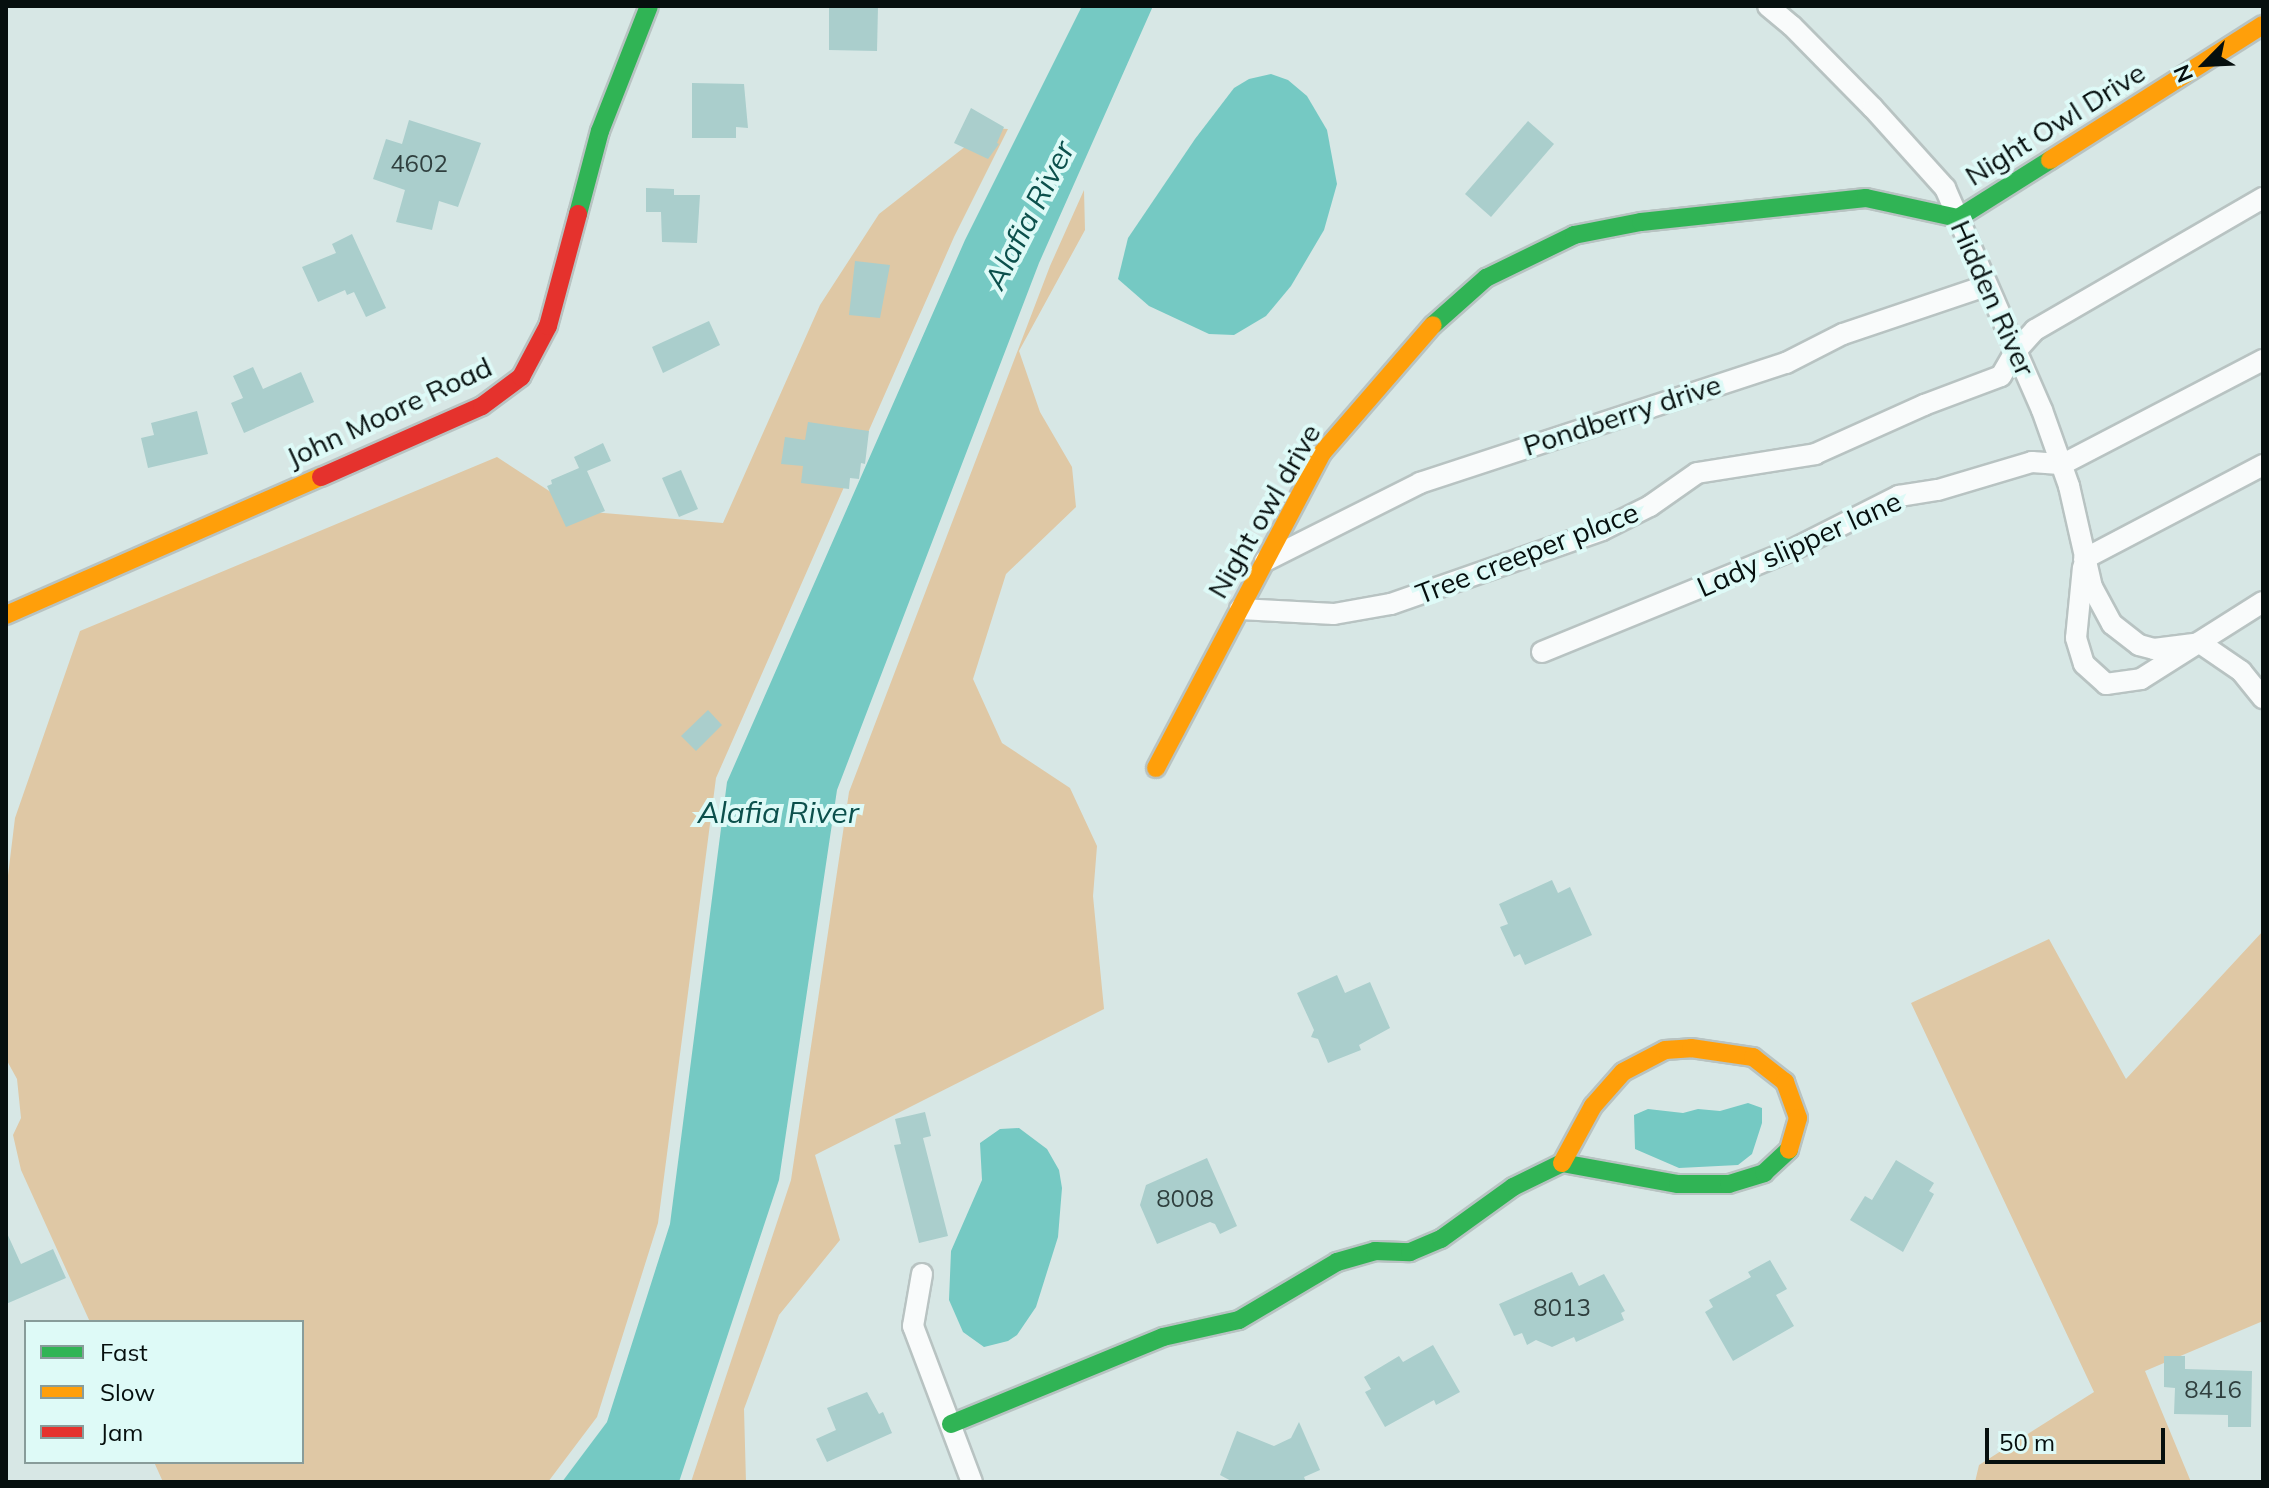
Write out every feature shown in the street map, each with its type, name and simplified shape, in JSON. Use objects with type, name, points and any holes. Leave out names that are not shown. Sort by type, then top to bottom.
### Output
[{"type":"street","name":"John Moore Road","points":[[6,615],[482,406],[521,377],[548,326],[600,131],[649,6]]},
{"type":"street","name":"Hidden River","points":[[1768,6],[1873,108],[1945,188],[2063,464],[2084,559],[2101,608],[2125,637],[2154,649],[2200,643]]},
{"type":"street","name":"Night Owl Drive","points":[[1958,218],[2263,25]]},
{"type":"street","name":"Night owl drive","points":[[1156,768],[1322,453],[1419,337],[1486,278],[1574,235],[1641,222],[1866,198],[1958,218]]},
{"type":"street","points":[[2015,352],[2035,330],[2263,198]]},
{"type":"street","name":"Pondberry drive","points":[[1265,561],[1420,483],[1786,363],[1843,334],[1986,286]]},
{"type":"street","name":"Tree creeper place","points":[[1240,609],[1334,614],[1391,604],[1602,530],[1650,506],[1697,473],[1815,454],[1924,405],[2001,376],[2015,352]]},
{"type":"street","points":[[2063,464],[2263,360]]},
{"type":"street","name":"Lady slipper lane","points":[[1542,652],[1794,549],[1899,496],[1938,490],[2032,462],[2063,464]]},
{"type":"street","points":[[2084,559],[2263,465]]},
{"type":"street","name":"Hidden River","points":[[2084,559],[2076,638],[2084,664],[2106,684],[2141,679],[2263,602]]},
{"type":"street","points":[[2200,643],[2241,671],[2263,698]]},
{"type":"street","points":[[951,1424],[1163,1337],[1239,1320],[1261,1310],[1310,1275],[1337,1262],[1375,1251],[1410,1252],[1430,1244],[1463,1226],[1513,1187],[1562,1163],[1593,1106],[1623,1072],[1665,1050],[1691,1048],[1753,1057],[1785,1082],[1798,1118],[1788,1152],[1764,1173],[1729,1184],[1678,1184],[1562,1163]]},
{"type":"street","points":[[922,1274],[913,1326],[972,1482]]},
{"type":"shaded area","points":[[989,128],[1008,129],[954,237],[716,778],[658,1223],[597,1417],[548,1482],[163,1482],[155,1464],[304,1464],[304,1320],[89,1320],[21,1170],[13,1135],[21,1118],[17,1079],[6,1059],[6,892],[15,818],[80,631],[497,457],[580,511],[723,523],[820,305],[879,214]]},
{"type":"shaded area","points":[[1084,190],[1085,230],[1019,351],[1040,412],[1072,467],[1076,507],[1006,574],[973,679],[1002,743],[1070,788],[1097,846],[1093,896],[1104,1009],[815,1155],[840,1240],[779,1315],[744,1409],[746,1482],[691,1482],[791,1180],[849,792],[1050,266]]},
{"type":"shaded area","points":[[2263,931],[2263,1321],[2145,1371],[2191,1482],[1975,1482],[1979,1465],[2094,1392],[1911,1003],[2049,939],[2126,1079]]},
{"type":"water","name":"Alafia River","points":[[1082,6],[1153,6],[1039,263],[837,790],[779,1180],[679,1482],[562,1482],[607,1422],[670,1224],[727,782],[965,240]]},
{"type":"water","points":[[1271,74],[1288,80],[1307,96],[1327,130],[1337,184],[1324,230],[1291,286],[1266,316],[1234,335],[1209,334],[1149,306],[1118,279],[1128,238],[1195,139],[1234,88],[1249,79]]},
{"type":"water","points":[[1748,1103],[1762,1108],[1762,1123],[1752,1154],[1738,1165],[1679,1168],[1635,1149],[1634,1115],[1648,1109],[1683,1113],[1698,1109],[1720,1111]]},
{"type":"water","points":[[1019,1128],[1047,1149],[1059,1170],[1062,1188],[1058,1237],[1036,1307],[1017,1335],[1008,1341],[984,1347],[963,1332],[949,1300],[951,1251],[982,1180],[980,1143],[1000,1129]]},
{"type":"building","points":[[829,6],[878,6],[877,51],[829,50]]},
{"type":"building","points":[[692,83],[744,84],[748,128],[736,127],[736,138],[692,138]]},
{"type":"building","points":[[971,108],[1004,127],[999,144],[988,159],[954,143]]},
{"type":"building","points":[[409,120],[481,143],[458,207],[439,201],[432,230],[396,222],[405,190],[373,179],[386,139],[402,144]]},
{"type":"building","points":[[1528,121],[1554,144],[1491,217],[1465,194]]},
{"type":"building","points":[[646,188],[674,189],[674,195],[700,195],[697,243],[662,242],[661,212],[646,212]]},
{"type":"building","points":[[352,234],[386,308],[366,317],[354,292],[347,295],[345,290],[318,302],[302,267],[336,253],[332,244]]},
{"type":"building","points":[[855,261],[890,265],[880,318],[849,315]]},
{"type":"building","points":[[709,321],[720,345],[663,373],[652,347]]},
{"type":"building","points":[[253,367],[263,389],[301,372],[314,402],[244,433],[231,403],[243,398],[233,376]]},
{"type":"building","points":[[197,411],[208,454],[148,468],[141,438],[154,435],[151,423]]},
{"type":"building","points":[[808,422],[869,431],[865,464],[861,463],[859,479],[850,478],[849,489],[801,483],[803,466],[781,464],[785,437],[805,440]]},
{"type":"building","points":[[603,443],[611,461],[587,471],[605,511],[566,527],[547,486],[552,484],[551,480],[579,468],[574,457]]},
{"type":"building","points":[[681,470],[698,509],[679,517],[662,478]]},
{"type":"building","points":[[708,710],[722,725],[696,751],[681,736]]},
{"type":"building","points":[[1552,880],[1558,893],[1570,887],[1592,935],[1525,965],[1520,954],[1514,957],[1500,927],[1508,924],[1499,904]]},
{"type":"building","points":[[1337,975],[1345,993],[1370,982],[1390,1028],[1359,1045],[1361,1050],[1328,1063],[1318,1039],[1311,1037],[1314,1030],[1297,993]]},
{"type":"building","points":[[925,1112],[931,1136],[923,1138],[948,1236],[919,1243],[894,1145],[901,1144],[895,1119]]},
{"type":"building","points":[[1207,1158],[1237,1226],[1220,1234],[1215,1224],[1210,1222],[1157,1244],[1140,1205],[1146,1185]]},
{"type":"building","points":[[1896,1160],[1934,1183],[1929,1191],[1934,1194],[1903,1252],[1850,1220],[1865,1196],[1872,1200]]},
{"type":"building","points":[[6,1231],[21,1264],[53,1249],[66,1278],[6,1304]]},
{"type":"building","points":[[1770,1260],[1787,1289],[1776,1295],[1794,1326],[1733,1361],[1705,1312],[1713,1307],[1709,1300],[1751,1277],[1748,1272]]},
{"type":"building","points":[[1572,1272],[1579,1286],[1604,1274],[1625,1311],[1621,1313],[1624,1320],[1576,1342],[1574,1337],[1552,1347],[1536,1340],[1527,1345],[1522,1333],[1514,1336],[1499,1304]]},
{"type":"building","points":[[1433,1345],[1460,1392],[1436,1405],[1434,1400],[1385,1427],[1365,1392],[1371,1389],[1364,1377],[1399,1356],[1403,1362]]},
{"type":"building","points":[[2164,1356],[2185,1356],[2185,1369],[2252,1371],[2251,1427],[2228,1427],[2228,1415],[2174,1414],[2175,1388],[2164,1387]]},
{"type":"building","points":[[867,1392],[879,1414],[883,1412],[892,1433],[827,1462],[816,1439],[836,1430],[827,1408]]},
{"type":"building","points":[[1299,1422],[1320,1470],[1304,1477],[1306,1482],[1233,1482],[1220,1475],[1237,1431],[1274,1446],[1291,1438]]},
{"type":"traffic: fast","points":[[578,214],[600,131],[649,6]]},
{"type":"traffic: fast","points":[[1433,325],[1486,278],[1574,235],[1641,222],[1866,198],[1958,218],[2050,160]]},
{"type":"traffic: fast","points":[[951,1424],[1163,1337],[1239,1320],[1337,1262],[1375,1251],[1410,1252],[1441,1239],[1513,1187],[1562,1163],[1678,1184],[1729,1184],[1764,1173],[1789,1150]]},
{"type":"traffic: slow","points":[[2050,160],[2263,25]]},
{"type":"traffic: slow","points":[[1156,768],[1322,453],[1433,325]]},
{"type":"traffic: slow","points":[[6,615],[321,477]]},
{"type":"traffic: slow","points":[[1562,1163],[1593,1106],[1623,1072],[1665,1050],[1691,1048],[1753,1057],[1785,1082],[1798,1118],[1789,1150]]},
{"type":"traffic: jam","points":[[321,477],[482,406],[521,377],[548,326],[578,214]]}]
